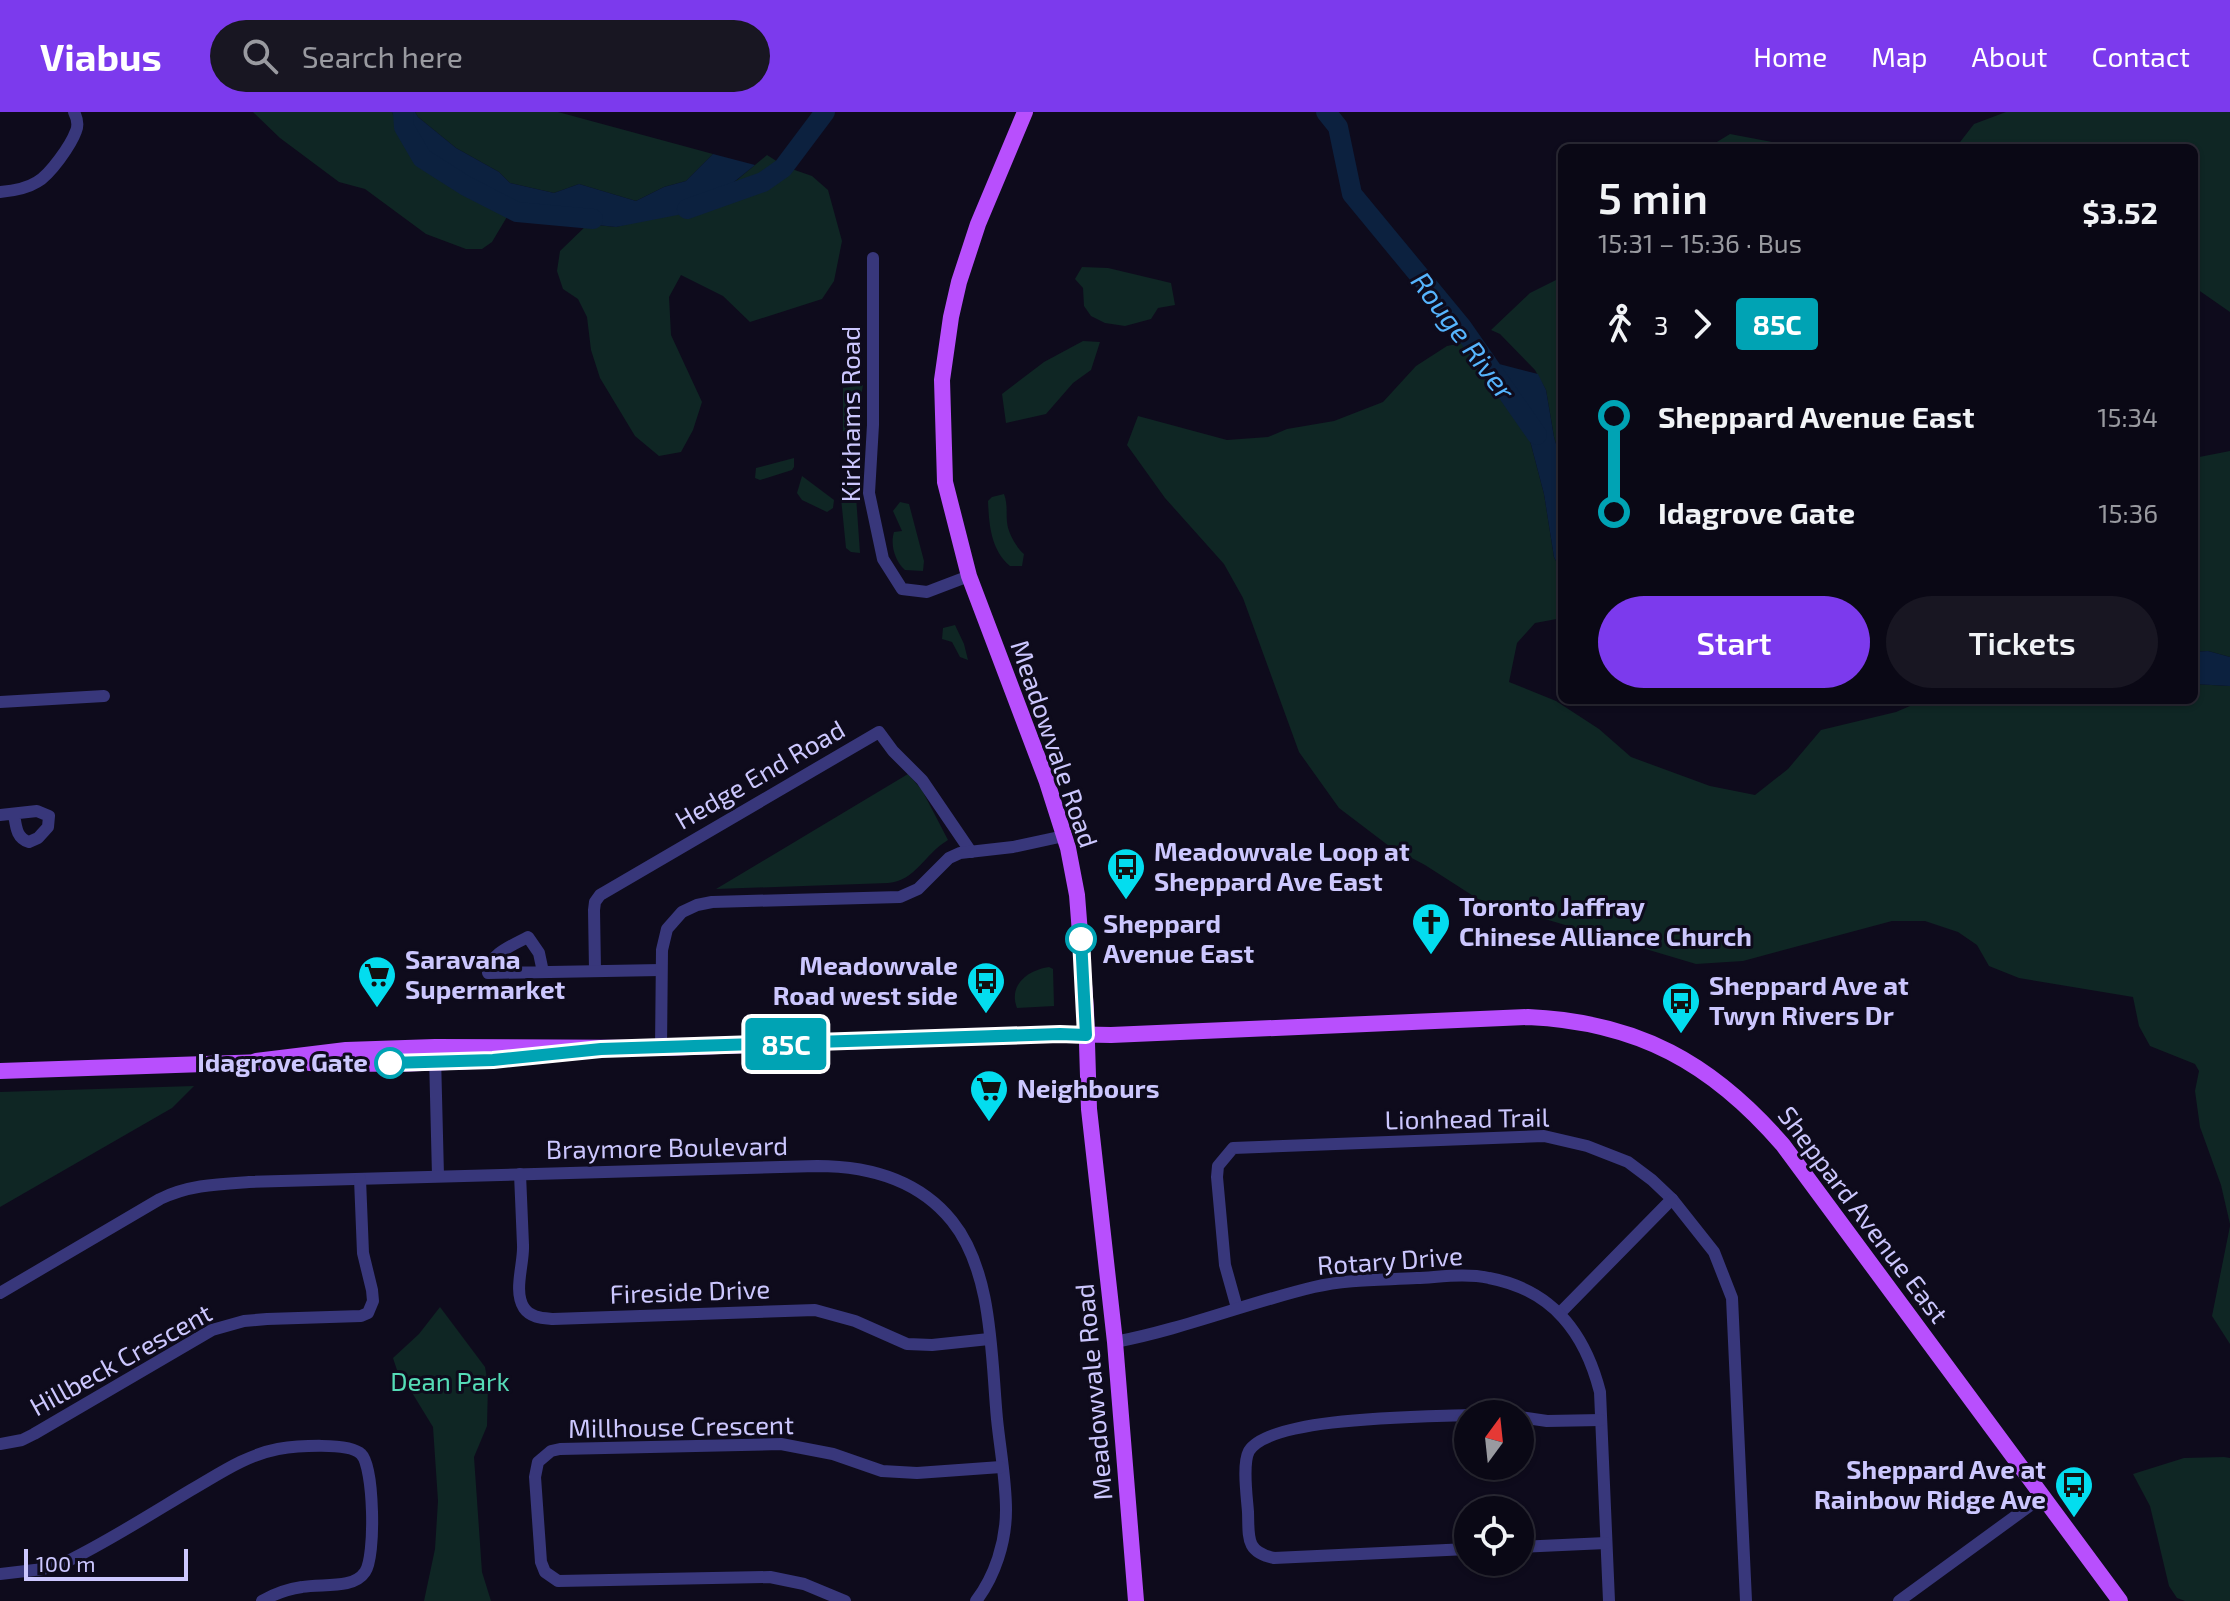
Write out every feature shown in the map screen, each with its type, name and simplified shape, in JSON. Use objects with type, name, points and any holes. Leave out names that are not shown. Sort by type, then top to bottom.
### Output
[{"type":"main road","name":"Meadowvale Road","points":[[1025,112],[959,282],[945,348],[942,409],[945,482],[969,576],[1047,782],[1064,836],[1078,904],[1089,1109],[1115,1342],[1136,1601]]},
{"type":"main road","name":"Sheppard Avenue East","points":[[0,1071],[256,1061],[344,1064],[435,1054],[493,1060],[601,1049],[1086,1035],[1528,1017],[1597,1025],[1675,1054],[1703,1070],[1745,1105],[1783,1145],[2120,1601]]},
{"type":"street","points":[[0,192],[15,191],[39,182],[58,160],[76,131],[78,121],[74,112]]},
{"type":"street","name":"Kirkhams Road","points":[[873,258],[873,425],[869,493],[883,559],[902,589],[927,592],[969,576]]},
{"type":"street","points":[[0,702],[104,696]]},
{"type":"street","name":"Hedge End Road","points":[[595,970],[594,910],[600,895],[879,732],[922,780],[971,852]]},
{"type":"street","points":[[0,815],[14,814]]},
{"type":"street","points":[[661,1048],[662,950],[667,929],[682,912],[712,902],[900,897],[918,889],[949,858],[1064,836]]},
{"type":"street","points":[[543,972],[539,953],[528,937],[491,960],[487,967],[488,973],[661,970]]},
{"type":"street","points":[[435,1054],[438,1176]]},
{"type":"street","name":"Lionhead Trail","points":[[1237,1308],[1225,1265],[1217,1177],[1218,1166],[1233,1148],[1544,1136],[1587,1146],[1628,1162],[1672,1199],[1714,1252],[1732,1298],[1746,1601]]},
{"type":"street","name":"Braymore Boulevard","points":[[0,1293],[160,1199],[176,1191],[217,1184],[817,1166],[878,1172],[901,1181],[936,1204],[952,1221],[963,1237],[984,1289],[1006,1511],[1000,1557],[976,1601]]},
{"type":"street","name":"Fireside Drive","points":[[520,1174],[523,1248],[520,1291],[522,1305],[533,1316],[553,1319],[815,1310],[855,1321],[907,1344],[932,1345],[989,1339]]},
{"type":"street","name":"Hillbeck Crescent","points":[[0,1444],[34,1434],[212,1330],[244,1321],[361,1316],[368,1313],[373,1301],[363,1253],[360,1179]]},
{"type":"street","points":[[1560,1313],[1672,1199]]},
{"type":"street","name":"Rotary Drive","points":[[1115,1342],[1184,1326],[1317,1286],[1459,1276],[1489,1278],[1540,1298],[1560,1313],[1580,1339],[1593,1366],[1600,1392],[1609,1601]]},
{"type":"street","points":[[1454,1416],[1333,1421],[1295,1429],[1259,1441],[1248,1452],[1246,1474],[1249,1543],[1261,1555],[1274,1558],[1454,1550]]},
{"type":"street","points":[[1534,1419],[1601,1420]]},
{"type":"street","name":"Millhouse Crescent","points":[[845,1601],[804,1584],[770,1577],[558,1581],[545,1572],[541,1562],[535,1477],[538,1462],[551,1451],[560,1449],[781,1444],[813,1449],[862,1466],[891,1472],[1001,1467]]},
{"type":"street","points":[[0,1574],[43,1569],[70,1560],[227,1468],[265,1452],[349,1447],[360,1452],[369,1467],[372,1527],[371,1556],[366,1572],[345,1583],[303,1587],[262,1601]]},
{"type":"street","points":[[1899,1601],[2043,1496]]},
{"type":"street","points":[[1534,1546],[1606,1543]]},
{"type":"green space","points":[[253,112],[392,112],[399,127],[468,189],[511,210],[492,242],[482,249],[466,249],[426,234],[365,189],[339,182],[280,138]]},
{"type":"green space","points":[[415,112],[558,112],[713,154],[686,181],[664,187],[636,201],[579,184],[554,193],[510,183],[499,172],[456,148]]},
{"type":"green space","points":[[2006,112],[2230,112],[2230,312],[2198,290],[2198,144],[1959,144],[1974,124]]},
{"type":"green space","points":[[1730,134],[1783,144],[1714,144]]},
{"type":"green space","points":[[767,155],[786,167],[812,176],[828,190],[842,241],[834,281],[822,299],[750,322],[723,296],[681,275],[669,297],[671,335],[702,402],[693,430],[681,452],[659,456],[635,436],[600,378],[591,350],[587,317],[578,299],[563,289],[557,271],[560,251],[588,224],[616,227],[709,203]]},
{"type":"green space","points":[[1082,267],[1108,268],[1171,283],[1175,305],[1158,308],[1151,319],[1125,326],[1105,323],[1091,316],[1084,306],[1083,288],[1075,279]]},
{"type":"green space","points":[[1558,279],[1558,451],[1546,390],[1535,370],[1500,334],[1491,330],[1530,293]]},
{"type":"green space","points":[[1083,341],[1100,342],[1091,370],[1073,383],[1046,414],[1006,423],[1002,394],[1044,362]]},
{"type":"green space","points":[[1462,343],[1513,387],[1518,395],[1544,494],[1558,565],[1558,619],[1535,623],[1517,643],[1509,682],[1556,701],[1599,729],[1631,757],[1710,786],[1755,795],[1788,769],[1821,730],[1896,712],[1915,704],[2198,704],[2198,684],[2230,686],[2230,1224],[2221,1185],[2200,1127],[2195,1091],[2199,1071],[2195,1064],[2150,1046],[2139,1026],[2133,997],[2019,978],[1989,966],[1977,945],[1958,932],[1925,921],[1892,921],[1743,961],[1696,964],[1478,899],[1389,846],[1339,808],[1299,752],[1243,598],[1224,564],[1165,498],[1127,445],[1138,416],[1227,440],[1268,437],[1287,429],[1334,421],[1383,402],[1416,366],[1447,346]]},
{"type":"green space","points":[[863,385],[852,435],[843,431],[843,388]]},
{"type":"green space","points":[[2230,451],[2230,657],[2198,652],[2198,457]]},
{"type":"green space","points":[[794,458],[792,470],[760,480],[755,478],[756,468]]},
{"type":"green space","points":[[802,476],[834,500],[833,508],[827,512],[802,500],[797,493]]},
{"type":"green space","points":[[855,482],[860,553],[846,548],[841,498],[846,484]]},
{"type":"green space","points":[[1004,494],[1009,531],[1024,554],[1022,566],[1010,566],[1004,560],[992,536],[988,501]]},
{"type":"green space","points":[[900,502],[909,504],[924,561],[923,571],[905,570],[894,552],[894,532],[902,531],[893,511]]},
{"type":"green space","points":[[955,625],[968,660],[960,657],[952,642],[942,639],[943,628]]},
{"type":"green space","points":[[908,774],[922,790],[948,840],[906,877],[888,883],[716,889]]},
{"type":"green space","points":[[1049,967],[1053,969],[1054,1006],[1017,1008],[1015,992],[1022,980],[1034,971]]},
{"type":"green space","points":[[194,1086],[172,1108],[0,1207],[0,1092]]},
{"type":"green space","points":[[2230,1226],[2230,1344],[2212,1316]]},
{"type":"green space","name":"Dean Park","points":[[440,1307],[485,1367],[488,1384],[487,1426],[474,1457],[482,1572],[491,1601],[424,1601],[435,1549],[438,1501],[433,1427],[400,1379],[393,1358],[419,1334]]},
{"type":"green space","points":[[2184,1458],[2230,1458],[2230,1601],[2185,1601],[2177,1598],[2169,1586],[2150,1506],[2133,1474]]},
{"type":"water","points":[[392,112],[415,112],[456,148],[499,172],[510,183],[554,193],[579,184],[636,201],[664,187],[686,181],[713,154],[755,165],[708,203],[688,213],[616,227],[588,224],[552,213],[500,207],[468,189],[399,127]]},
{"type":"water","points":[[1480,359],[1538,374],[1546,390],[1558,451],[1558,565],[1544,494],[1518,395]]},
{"type":"water","points":[[2198,652],[2230,657],[2230,686],[2198,684]]},
{"type":"waterway","name":"Rouge River","points":[[403,112],[404,127],[422,158],[466,186],[517,212],[593,219]]},
{"type":"waterway","name":"Rouge River","points":[[687,209],[763,182],[783,168],[825,112]]},
{"type":"waterway","name":"Rouge River","points":[[1326,112],[1338,127],[1352,194],[1461,326],[1537,435]]},
{"type":"bus line","name":"85C","points":[[390,1063],[493,1060],[601,1049],[1086,1035],[1081,939]]},
{"type":"place","name":"Meadowvale Loop at Sheppard Ave East","points":[[1126,901]]},
{"type":"place","name":"Sheppard Avenue East","points":[[1081,939]]},
{"type":"place","name":"Toronto Jaffray Chinese Alliance Church","points":[[1431,956]]},
{"type":"place","name":"Saravana Supermarket","points":[[377,1009]]},
{"type":"place","name":"Meadowvale Road west side","points":[[986,1015]]},
{"type":"place","name":"Sheppard Ave at Twyn Rivers Dr","points":[[1681,1035]]},
{"type":"place","name":"Idagrove Gate","points":[[390,1063]]},
{"type":"place","name":"Neighbours","points":[[989,1123]]},
{"type":"place","name":"Sheppard Ave at Rainbow Ridge Ave","points":[[2074,1519]]}]
